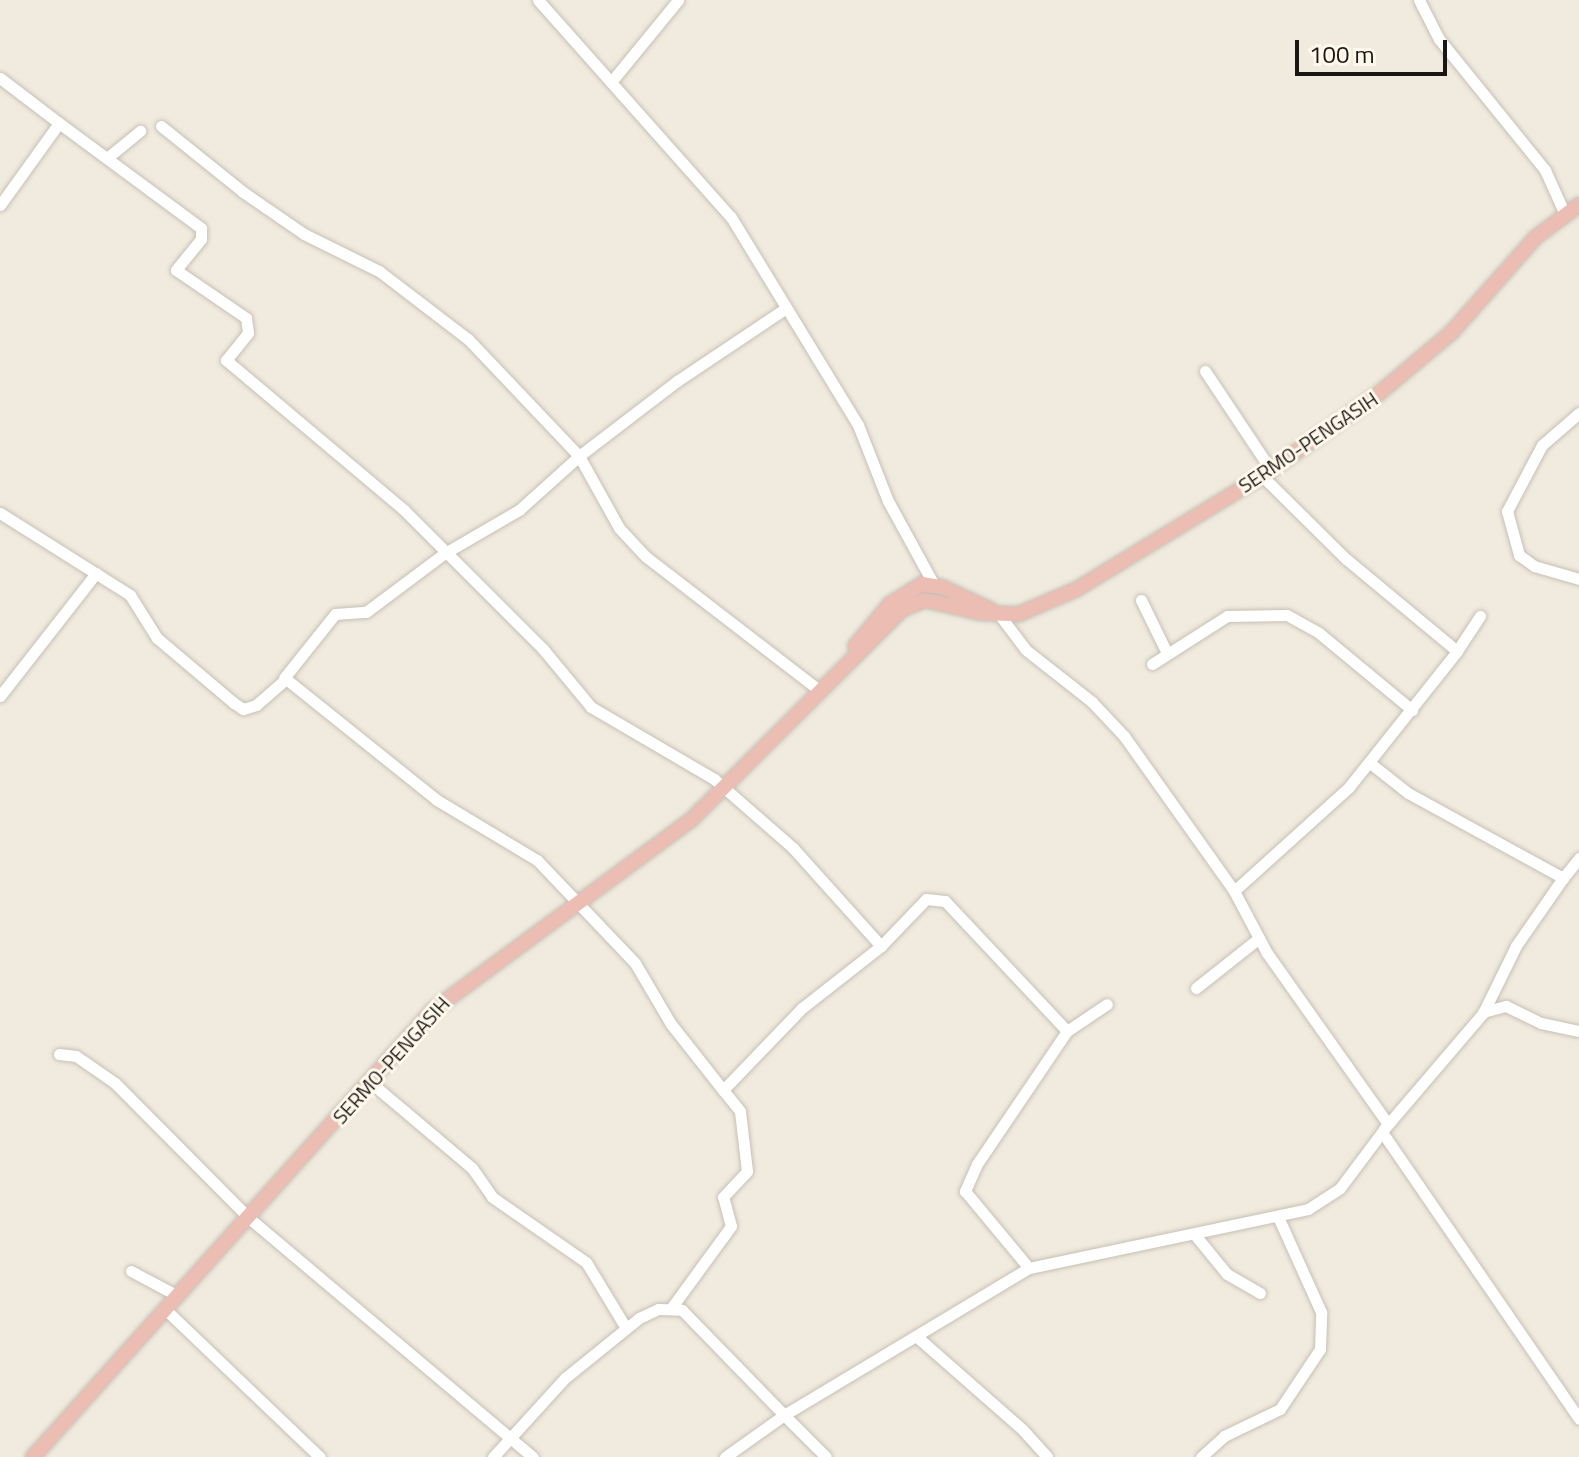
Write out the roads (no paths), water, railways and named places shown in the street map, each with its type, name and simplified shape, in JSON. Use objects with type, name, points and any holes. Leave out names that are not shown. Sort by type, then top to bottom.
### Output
[{"type":"main road","name":"SERMO-PENGASIH","points":[[36,1456],[370,1082],[462,984],[580,904],[723,791],[825,686],[914,603],[936,601],[997,612],[1032,612],[1055,601],[1266,473],[1425,358],[1564,212],[1579,205]]},
{"type":"main road","name":"SERMO-PENGASIH","points":[[825,686],[890,604],[911,588],[934,585],[997,612]]},
{"type":"street","points":[[538,0],[731,217],[858,425],[888,501],[934,585]]},
{"type":"street","points":[[611,82],[678,0]]},
{"type":"street","points":[[1419,0],[1439,39],[1545,170],[1564,212]]},
{"type":"street","points":[[0,78],[203,232],[176,270],[246,318],[248,333],[226,360],[368,478],[543,649],[591,707],[705,773],[793,848],[881,946]]},
{"type":"street","points":[[0,205],[59,123]]},
{"type":"street","points":[[161,126],[243,192],[304,234],[379,271],[468,339],[579,456],[619,528],[645,556],[825,686]]},
{"type":"street","points":[[107,158],[140,131]]},
{"type":"street","points":[[0,513],[130,595],[164,646],[243,709],[256,705],[284,678],[335,614],[366,612],[445,553],[519,510],[579,456],[786,308]]},
{"type":"street","points":[[1205,371],[1266,473],[1346,559],[1457,651]]},
{"type":"street","points":[[1579,413],[1542,445],[1507,511],[1519,555],[1534,566],[1579,579]]},
{"type":"street","points":[[0,696],[96,573]]},
{"type":"street","points":[[1141,600],[1166,651]]},
{"type":"street","points":[[997,612],[1039,663],[1107,717],[1234,891],[1259,938],[1579,1419]]},
{"type":"street","points":[[1152,664],[1166,651],[1227,616],[1287,615],[1319,633],[1412,710]]},
{"type":"street","points":[[1234,891],[1370,763],[1457,651],[1480,616]]},
{"type":"street","points":[[284,678],[437,800],[537,860],[635,963],[671,1024],[740,1111],[747,1171],[723,1197],[731,1226],[672,1307],[626,1328],[565,1378],[493,1457]]},
{"type":"street","points":[[1370,763],[1408,793],[1563,878]]},
{"type":"street","points":[[725,1457],[784,1415],[1029,1268],[1279,1219],[1308,1209],[1340,1188],[1385,1128],[1483,1013],[1516,946],[1579,858]]},
{"type":"street","points":[[723,1090],[802,1008],[881,946],[926,899],[936,896],[1067,1031]]},
{"type":"street","points":[[1196,988],[1259,938]]},
{"type":"street","points":[[1029,1268],[965,1191],[977,1164],[1067,1031],[1107,1004]]},
{"type":"street","points":[[1483,1013],[1506,1006],[1541,1023],[1579,1031]]},
{"type":"street","points":[[59,1054],[76,1056],[115,1083],[249,1218],[533,1457]]},
{"type":"street","points":[[370,1082],[472,1168],[502,1205],[586,1262],[626,1328]]},
{"type":"street","points":[[1201,1457],[1224,1436],[1280,1409],[1320,1349],[1321,1312],[1279,1219]]},
{"type":"street","points":[[1195,1235],[1227,1274],[1260,1293]]},
{"type":"street","points":[[131,1271],[178,1296]]},
{"type":"street","points":[[672,1307],[682,1310],[826,1457]]},
{"type":"street","points":[[166,1310],[318,1456]]},
{"type":"street","points":[[916,1336],[1047,1457]]}]
